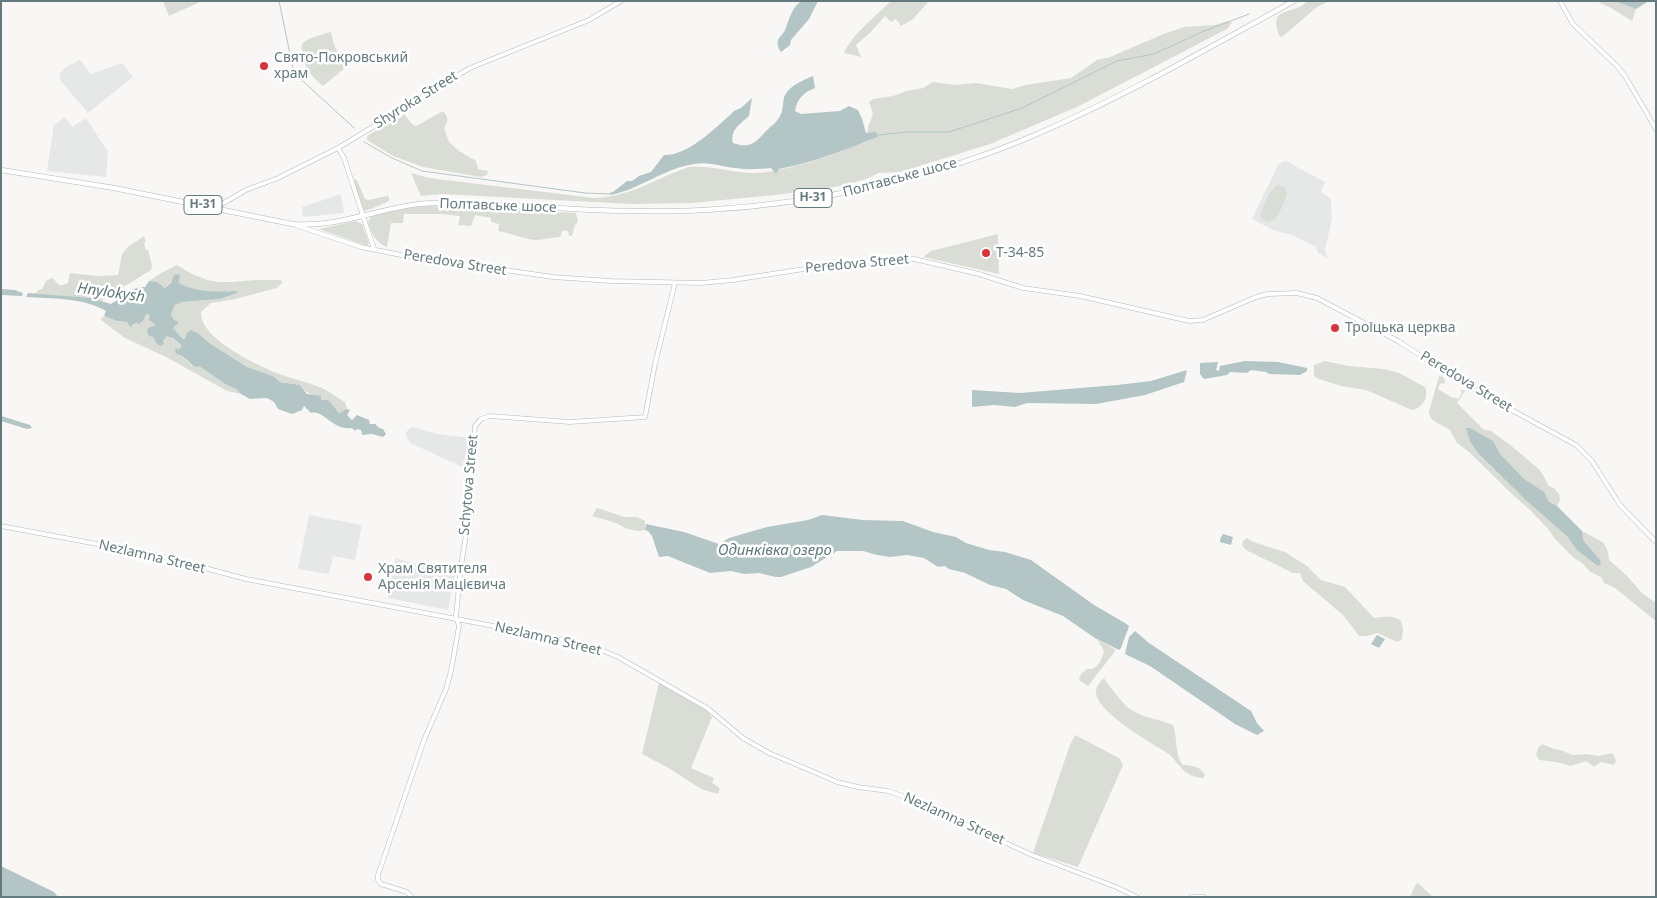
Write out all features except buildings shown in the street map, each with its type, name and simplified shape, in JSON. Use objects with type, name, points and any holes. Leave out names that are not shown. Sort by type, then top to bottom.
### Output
[{"type":"main road","name":"Полтавське шосе","points":[[292,224],[327,223],[407,205],[427,203],[630,211],[707,210],[790,202],[853,191],[945,167],[999,150],[1036,135],[1106,103],[1294,1]]},
{"type":"main road","name":"Peredova Street","points":[[1,170],[114,188],[292,224]]},
{"type":"street","name":"Shyroka Street","points":[[215,208],[246,190],[278,178],[338,148],[470,68],[589,20],[621,1]]},
{"type":"street","points":[[1560,1],[1574,24],[1625,76],[1656,129]]},
{"type":"street","points":[[338,148],[344,158],[374,249]]},
{"type":"street","name":"Peredova Street","points":[[292,224],[374,249],[401,255],[553,277],[611,281],[701,283],[830,265],[877,260],[914,259],[980,274],[1024,288],[1080,296],[1189,321],[1203,320],[1262,295],[1281,292],[1306,294],[1344,311],[1398,341],[1471,388],[1576,445],[1592,461],[1620,505],[1656,542]]},
{"type":"street","name":"Schytova Street","points":[[412,896],[407,892],[381,884],[378,880],[378,875],[424,740],[446,690],[459,626],[457,620],[461,566],[470,510],[474,426],[477,421],[490,416],[570,422],[645,418],[655,364],[675,283]]},
{"type":"street","name":"Nezlamna Street","points":[[1,526],[156,555],[240,578],[546,636],[594,647],[638,668],[707,708],[743,738],[769,752],[837,782],[888,791],[911,799],[1032,855],[1137,897]]},
{"type":"street","points":[[1191,897],[1202,896]]},
{"type":"shaded area","points":[[163,1],[202,1],[169,16]]},
{"type":"shaded area","points":[[891,1],[929,1],[913,19],[901,26],[896,19],[891,22],[885,16],[856,45],[861,57],[844,53],[859,32]]},
{"type":"shaded area","points":[[1307,1],[1329,1],[1317,7],[1280,37],[1277,27],[1279,15],[1302,6]]},
{"type":"shaded area","points":[[1596,1],[1615,1],[1636,9],[1632,21],[1611,8]]},
{"type":"shaded area","points":[[1228,21],[1232,22],[1227,29],[1077,107],[990,144],[900,172],[879,173],[841,186],[692,203],[632,204],[442,194],[421,196],[411,173],[429,178],[594,198],[632,191],[689,167],[751,173],[777,170],[826,157],[866,140],[873,114],[869,102],[873,99],[923,88],[933,82],[955,85],[976,83],[1012,89],[1025,85],[1071,78],[1097,60],[1110,57],[1166,33],[1184,27],[1215,25]]},
{"type":"shaded area","points":[[331,32],[334,45],[341,58],[346,60],[356,59],[323,86],[312,76],[307,67],[303,58],[302,46],[304,42],[310,39]]},
{"type":"shaded area","points":[[80,60],[91,74],[122,63],[133,77],[88,113],[60,80],[60,74],[64,68]]},
{"type":"shaded area","points":[[444,112],[447,118],[444,128],[449,142],[459,151],[476,161],[478,169],[488,171],[487,175],[480,177],[423,167],[393,156],[367,140],[367,136],[404,114],[416,126]]},
{"type":"shaded area","points":[[65,117],[72,127],[86,118],[108,152],[106,177],[47,171],[54,125]]},
{"type":"shaded area","points":[[1286,161],[1325,182],[1321,192],[1331,199],[1332,219],[1325,249],[1327,258],[1318,253],[1316,247],[1292,235],[1273,230],[1252,219],[1278,165]]},
{"type":"shaded area","points":[[355,179],[365,199],[369,200],[387,196],[389,201],[363,211],[354,182]]},
{"type":"shaded area","points":[[1278,185],[1285,187],[1287,194],[1277,216],[1266,222],[1261,217],[1266,199]]},
{"type":"shaded area","points":[[341,194],[344,213],[303,217],[302,207]]},
{"type":"shaded area","points":[[429,206],[576,213],[578,222],[575,225],[572,236],[569,236],[568,231],[563,230],[560,237],[536,240],[498,231],[499,224],[491,222],[491,218],[475,215],[471,226],[458,225],[459,216],[404,214],[403,223],[391,223],[387,247],[374,237],[368,222],[372,215]]},
{"type":"shaded area","points":[[356,221],[362,224],[369,243],[367,246],[319,229]]},
{"type":"shaded area","points":[[998,234],[999,274],[923,257],[931,251]]},
{"type":"shaded area","points":[[144,236],[146,242],[144,243],[152,265],[151,270],[101,301],[92,298],[35,294],[38,290],[42,289],[46,281],[52,278],[60,285],[68,283],[70,273],[97,276],[118,275],[122,254],[128,247]]},
{"type":"shaded area","points":[[177,265],[207,280],[219,282],[281,280],[282,283],[277,288],[231,300],[211,303],[201,312],[203,322],[219,341],[244,358],[279,374],[322,388],[345,402],[347,409],[339,413],[330,405],[304,390],[300,385],[280,382],[273,376],[247,367],[199,334],[185,339],[182,347],[178,350],[178,355],[185,358],[191,365],[199,366],[241,394],[227,391],[166,357],[125,338],[102,321],[101,318],[104,316],[132,325],[147,314],[150,315],[156,325],[152,327],[156,343],[163,341],[167,335],[172,338],[176,332],[173,328],[174,320],[171,314],[175,305],[182,302],[220,299],[237,293],[208,292],[191,288],[179,283],[179,274],[165,288],[157,282],[149,281]]},
{"type":"shaded area","points":[[1325,361],[1348,366],[1384,369],[1399,373],[1425,387],[1426,398],[1419,407],[1412,410],[1366,390],[1341,386],[1316,378],[1314,375],[1314,365]]},
{"type":"shaded area","points":[[1439,376],[1443,377],[1445,381],[1438,388],[1440,391],[1458,399],[1462,393],[1460,390],[1470,391],[1465,391],[1457,403],[1483,429],[1491,431],[1540,470],[1549,486],[1554,488],[1559,494],[1560,500],[1557,507],[1582,531],[1604,543],[1609,560],[1642,593],[1656,603],[1656,621],[1615,588],[1604,583],[1601,577],[1590,572],[1582,563],[1574,558],[1531,511],[1468,451],[1457,443],[1450,430],[1430,417],[1429,412]]},
{"type":"shaded area","points":[[412,427],[438,434],[468,438],[470,441],[469,470],[410,443],[405,433]]},
{"type":"shaded area","points":[[597,508],[624,517],[637,517],[645,521],[645,530],[627,529],[616,523],[592,516]]},
{"type":"shaded area","points":[[309,515],[362,525],[355,560],[333,556],[329,574],[298,569]]},
{"type":"shaded area","points":[[1247,538],[1253,542],[1285,552],[1307,566],[1321,580],[1345,587],[1374,618],[1395,617],[1401,621],[1403,629],[1402,639],[1398,642],[1377,633],[1359,636],[1344,616],[1303,581],[1300,573],[1293,573],[1246,550],[1242,545],[1243,541]]},
{"type":"shaded area","points":[[395,558],[455,575],[448,610],[388,598]]},
{"type":"shaded area","points":[[1097,639],[1116,650],[1088,686],[1079,680],[1081,674],[1087,669],[1094,668],[1102,658],[1104,651]]},
{"type":"shaded area","points":[[1104,678],[1130,709],[1173,725],[1180,761],[1183,765],[1199,768],[1205,775],[1204,778],[1187,773],[1169,754],[1138,735],[1104,708],[1098,699],[1096,691],[1097,686]]},
{"type":"shaded area","points":[[659,683],[706,710],[712,717],[691,768],[714,778],[712,783],[720,788],[718,794],[701,789],[667,767],[642,754]]},
{"type":"shaded area","points":[[1075,735],[1119,758],[1123,765],[1078,867],[1033,853]]},
{"type":"shaded area","points":[[1542,744],[1573,755],[1587,754],[1599,756],[1612,753],[1616,761],[1614,765],[1601,762],[1594,767],[1586,761],[1571,766],[1539,760],[1536,755],[1538,748]]},
{"type":"shaded area","points":[[1418,883],[1433,897],[1410,897]]},
{"type":"water","points":[[802,1],[818,1],[809,19],[791,40],[790,45],[781,52],[778,40],[793,10]]},
{"type":"water","points":[[1615,1],[1649,1],[1636,9]]},
{"type":"water","points":[[813,76],[815,88],[802,96],[797,103],[795,111],[801,114],[840,111],[849,106],[858,110],[866,133],[876,132],[878,137],[820,158],[779,169],[776,174],[771,168],[745,169],[700,163],[683,166],[622,192],[611,195],[609,193],[627,181],[632,181],[639,176],[651,172],[664,155],[673,154],[691,147],[752,98],[749,116],[736,128],[732,138],[733,143],[739,145],[752,144],[778,120],[787,91]]},
{"type":"water","points":[[180,274],[179,283],[193,289],[215,292],[237,291],[237,293],[220,299],[182,302],[175,305],[171,314],[174,320],[179,322],[173,328],[176,331],[172,338],[167,336],[163,341],[164,344],[160,346],[147,332],[148,328],[156,325],[149,320],[150,315],[146,314],[143,321],[138,324],[137,322],[131,328],[127,322],[117,321],[104,316],[106,311],[87,303],[67,299],[26,297],[28,293],[92,298],[111,304],[131,290],[145,287],[149,281],[157,282],[165,288],[171,283],[174,275]]},
{"type":"water","points":[[1,289],[15,290],[23,293],[22,296],[1,295]]},
{"type":"water","points":[[191,330],[247,367],[273,376],[280,382],[300,385],[307,394],[321,396],[321,400],[328,400],[339,413],[347,409],[350,410],[347,415],[352,420],[357,415],[369,420],[370,424],[375,424],[383,429],[386,434],[383,437],[372,434],[362,435],[361,430],[357,429],[355,431],[352,428],[345,428],[334,424],[320,414],[311,413],[304,406],[302,410],[292,414],[278,409],[274,402],[267,398],[250,399],[175,352],[176,348],[178,350],[182,346],[180,340],[185,339],[187,333]]},
{"type":"water","points":[[1245,361],[1278,362],[1307,368],[1307,371],[1300,375],[1269,374],[1251,370],[1247,373],[1230,372],[1227,375],[1204,379],[1200,374],[1200,363],[1218,362],[1216,370],[1219,371],[1220,366]]},
{"type":"water","points":[[1187,370],[1184,382],[1145,395],[1096,404],[1027,403],[1015,407],[994,405],[972,407],[972,390],[1020,393],[1117,385],[1151,381]]},
{"type":"water","points":[[1,416],[30,425],[32,428],[27,429],[1,421]]},
{"type":"water","points":[[1466,428],[1470,428],[1493,441],[1500,454],[1524,479],[1544,492],[1549,502],[1557,506],[1582,531],[1583,540],[1600,560],[1601,564],[1598,566],[1577,550],[1567,536],[1527,501],[1477,452],[1470,441]]},
{"type":"water","name":"Одинківка озеро","points":[[822,515],[863,520],[903,521],[933,532],[956,537],[966,543],[1031,560],[1094,605],[1129,626],[1121,648],[1119,650],[1095,638],[1063,616],[1023,600],[1006,589],[990,585],[945,566],[938,567],[924,558],[907,555],[890,557],[863,551],[837,551],[811,567],[781,577],[731,571],[710,573],[668,556],[659,557],[652,536],[645,530],[646,524],[684,532],[719,544],[729,538],[767,527],[808,520]]},
{"type":"water","points":[[1223,534],[1233,537],[1231,545],[1220,542]]},
{"type":"water","points":[[1135,631],[1149,643],[1251,711],[1257,723],[1264,731],[1257,735],[1235,724],[1150,666],[1125,654],[1129,637]]},
{"type":"water","points":[[1377,635],[1385,639],[1379,648],[1371,644]]},
{"type":"water","points":[[1,866],[54,892],[58,897],[1,897]]},
{"type":"waterway","points":[[279,1],[294,73],[354,128]]},
{"type":"waterway","points":[[878,135],[908,132],[949,132],[1022,108],[1117,61],[1154,54],[1202,32],[1249,14]]},
{"type":"waterway","points":[[364,142],[392,158],[422,171],[585,193],[610,194]]},
{"type":"waterway","name":"Hnylokysh","points":[[169,329],[180,340]]},
{"type":"place","name":"Свято-Покровський храм","points":[[264,66]]},
{"type":"place","name":"Т-34-85","points":[[986,253]]},
{"type":"place","name":"Троїцька церква","points":[[1335,328]]},
{"type":"place","name":"Храм Святителя Арсенія Мацієвича","points":[[368,577]]}]
